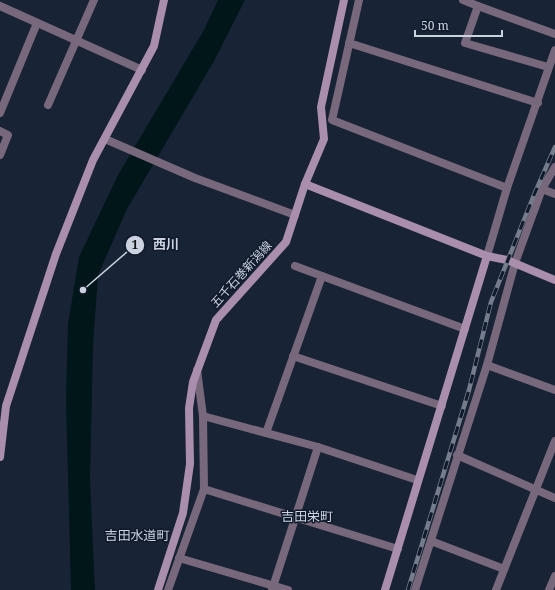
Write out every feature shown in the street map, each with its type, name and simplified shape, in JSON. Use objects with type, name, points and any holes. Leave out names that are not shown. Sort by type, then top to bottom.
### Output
[{"type":"street","points":[[48,105],[94,0]]},
{"type":"street","points":[[0,457],[6,406],[56,254],[93,160],[154,46],[164,0]]},
{"type":"street","name":"五千石巻新潟線","points":[[158,590],[183,513],[190,464],[190,408],[193,382],[216,320],[286,242],[305,184],[324,139],[321,107],[344,0]]},
{"type":"street","points":[[359,0],[332,120],[507,188]]},
{"type":"street","points":[[463,0],[555,34]]},
{"type":"street","points":[[0,6],[142,70]]},
{"type":"street","points":[[478,6],[465,43],[548,67]]},
{"type":"street","points":[[0,113],[37,23]]},
{"type":"street","points":[[349,43],[538,103]]},
{"type":"street","points":[[385,590],[417,480],[442,406],[507,188],[538,103],[548,67],[555,50]]},
{"type":"street","points":[[0,131],[8,135],[0,155]]},
{"type":"street","points":[[105,139],[195,178],[294,215]]},
{"type":"street","points":[[415,590],[487,365],[515,263],[542,189],[555,167]]},
{"type":"street","points":[[305,184],[487,256],[515,263],[555,280]]},
{"type":"street","points":[[542,189],[555,194]]},
{"type":"street","points":[[295,266],[465,329]]},
{"type":"street","points":[[266,433],[322,276]]},
{"type":"street","points":[[293,356],[442,406]]},
{"type":"street","points":[[487,365],[555,390]]},
{"type":"street","points":[[168,590],[204,489],[202,416],[197,370]]},
{"type":"street","points":[[202,416],[318,447],[417,480]]},
{"type":"street","points":[[496,590],[534,489],[555,441]]},
{"type":"street","points":[[273,588],[318,447]]},
{"type":"street","points":[[457,455],[555,498]]},
{"type":"street","points":[[204,489],[398,549]]},
{"type":"street","points":[[431,541],[504,569]]},
{"type":"street","points":[[179,558],[273,588],[288,590]]},
{"type":"street","points":[[549,590],[555,576]]},
{"type":"shaded area","points":[[218,0],[245,0],[214,61],[127,209],[98,275],[93,345],[90,481],[95,590],[71,590],[66,400],[68,324],[79,257],[118,175],[204,30]]},
{"type":"railway","points":[[408,590],[469,390],[491,302],[555,147]]},
{"type":"place","name":"西川","points":[[83,290]]},
{"type":"district","name":"吉田栄町","points":[[307,516]]},
{"type":"district","name":"吉田水道町","points":[[137,535]]}]
